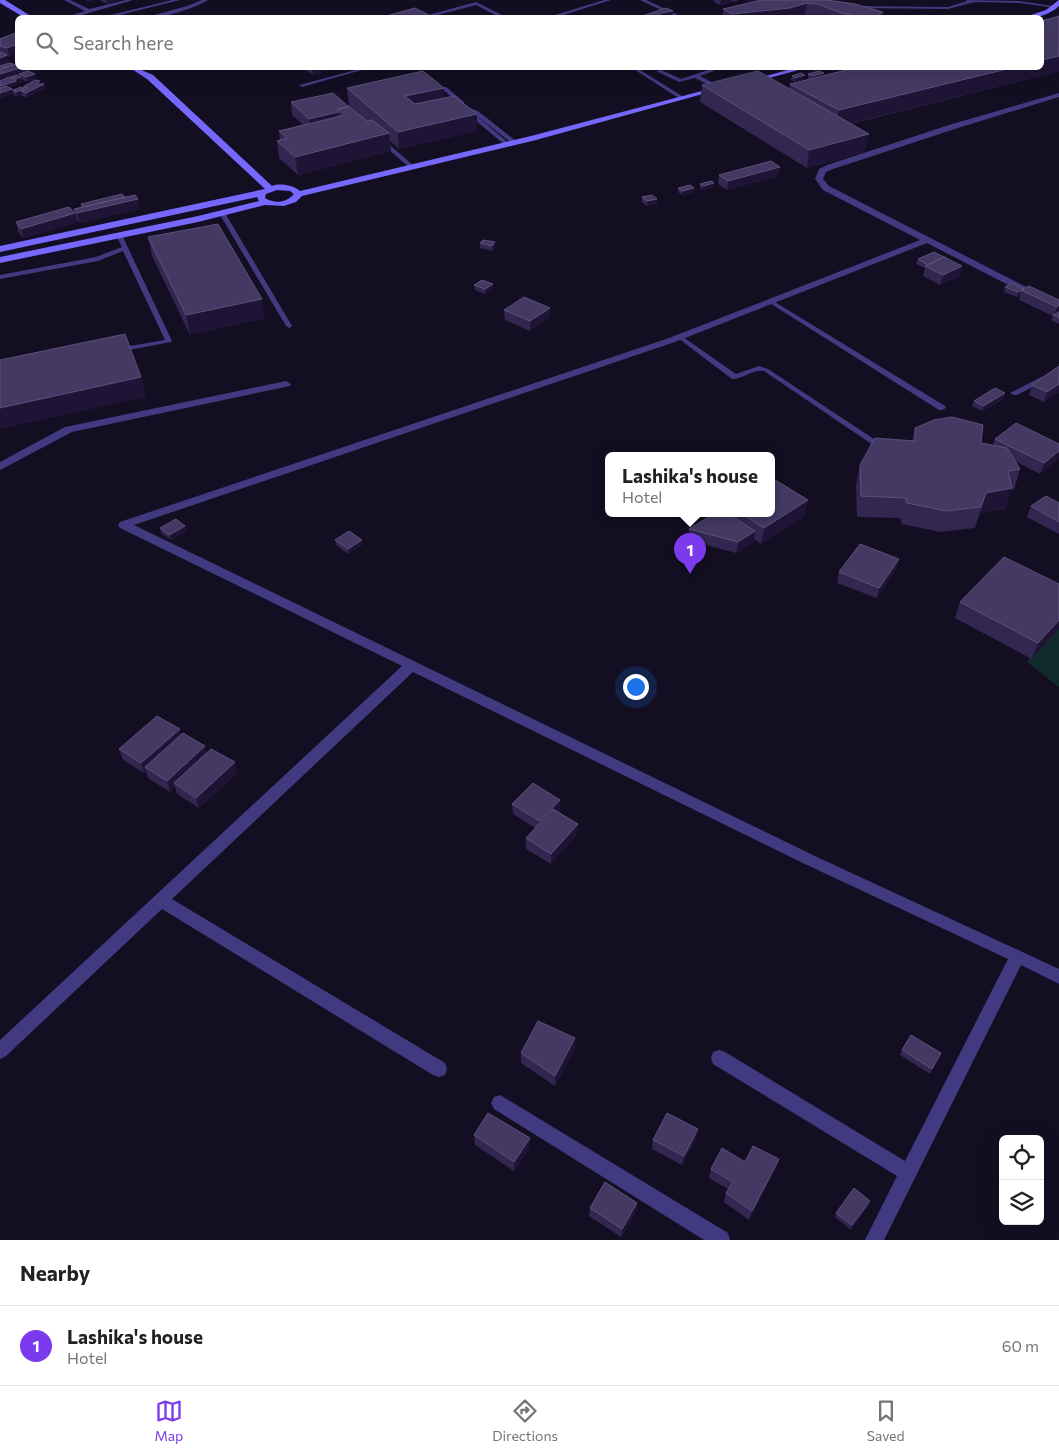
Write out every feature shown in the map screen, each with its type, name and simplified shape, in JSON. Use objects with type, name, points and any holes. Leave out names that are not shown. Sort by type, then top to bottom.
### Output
[{"type":"street","points":[[2,3],[25,15]]},
{"type":"street","points":[[1039,15],[1058,6]]},
{"type":"street","points":[[138,70],[150,77],[273,204],[286,203],[295,199],[298,194]]},
{"type":"street","points":[[746,82],[793,70]]},
{"type":"street","points":[[0,260],[222,213],[288,188],[298,194],[511,144],[728,86]]},
{"type":"street","points":[[1033,294],[826,188],[818,179],[822,171],[955,126],[1059,95]]},
{"type":"street","points":[[0,249],[266,195]]},
{"type":"street","points":[[928,240],[864,263],[680,337],[124,525],[812,861],[1018,956],[1059,977]]},
{"type":"street","points":[[0,467],[68,429],[286,384]]},
{"type":"street","points":[[0,1051],[412,665]]},
{"type":"street","points":[[161,900],[439,1069]]},
{"type":"street","points":[[874,1240],[1018,956]]},
{"type":"street","points":[[719,1058],[908,1173]]},
{"type":"street","points":[[500,1103],[721,1240]]},
{"type":"lane","points":[[66,0],[90,11]]},
{"type":"lane","points":[[76,15],[131,0]]},
{"type":"lane","points":[[113,15],[178,0]]},
{"type":"lane","points":[[157,15],[189,7],[206,0]]},
{"type":"lane","points":[[557,15],[609,0]]},
{"type":"lane","points":[[642,0],[676,15]]},
{"type":"lane","points":[[846,7],[948,8],[970,0],[1058,6]]},
{"type":"lane","points":[[430,15],[476,3],[500,15]]},
{"type":"lane","points":[[302,85],[358,70]]},
{"type":"lane","points":[[637,70],[682,98]]},
{"type":"lane","points":[[662,85],[709,70]]},
{"type":"lane","points":[[660,71],[678,80]]},
{"type":"lane","points":[[695,76],[720,88]]},
{"type":"lane","points":[[444,88],[470,110],[470,113],[511,144]]},
{"type":"lane","points":[[380,139],[412,167]]},
{"type":"lane","points":[[222,213],[289,326]]},
{"type":"lane","points":[[106,353],[169,341],[119,235]]},
{"type":"lane","points":[[0,278],[98,259],[126,248]]},
{"type":"lane","points":[[770,301],[942,408]]},
{"type":"lane","points":[[680,337],[735,377],[759,368],[766,370],[876,443]]},
{"type":"lane","points":[[1014,394],[1059,370]]},
{"type":"green space","points":[[1059,604],[1059,687],[1027,662]]},
{"type":"building","points":[[762,0],[827,0],[855,4],[883,12],[880,15],[851,15],[818,4],[807,3],[790,8],[732,14],[723,9]]},
{"type":"building","points":[[415,8],[429,15],[390,15]]},
{"type":"building","points":[[666,8],[673,11],[658,15],[645,15]]},
{"type":"building","points":[[1059,16],[1059,56],[1044,60],[1044,20]]},
{"type":"building","points":[[15,33],[15,45],[7,48],[0,46],[0,39]]},
{"type":"building","points":[[0,52],[7,55],[0,58]]},
{"type":"building","points":[[13,64],[4,68],[0,66]]},
{"type":"building","points":[[15,64],[15,70],[0,74],[0,69]]},
{"type":"building","points":[[847,70],[1003,70],[839,110],[790,84]]},
{"type":"building","points":[[28,71],[35,74],[26,77],[19,74]]},
{"type":"building","points":[[423,71],[444,88],[405,96],[415,104],[454,96],[477,114],[398,132],[347,88]]},
{"type":"building","points":[[758,71],[869,134],[809,150],[702,85]]},
{"type":"building","points":[[819,71],[824,73],[813,76],[808,74]]},
{"type":"building","points":[[801,73],[805,75],[795,78],[792,76]]},
{"type":"building","points":[[17,75],[21,77],[16,79],[11,77]]},
{"type":"building","points":[[9,77],[16,81],[0,86],[0,81]]},
{"type":"building","points":[[35,80],[40,81],[36,84],[44,84],[26,93],[21,91],[28,88],[23,87]]},
{"type":"building","points":[[6,86],[12,89],[0,93],[0,88]]},
{"type":"building","points":[[21,87],[24,89],[16,92],[13,90]]},
{"type":"building","points":[[333,93],[349,107],[338,109],[338,112],[309,119],[291,102]]},
{"type":"building","points":[[349,106],[367,121],[372,120],[389,133],[295,157],[277,141],[287,138],[279,131],[345,115],[338,109]]},
{"type":"building","points":[[771,161],[780,167],[728,181],[719,175]]},
{"type":"building","points":[[711,181],[714,183],[703,186],[700,184]]},
{"type":"building","points":[[690,185],[694,188],[682,191],[678,188]]},
{"type":"building","points":[[122,194],[125,197],[83,207],[81,204]]},
{"type":"building","points":[[135,195],[138,199],[77,213],[74,209]]},
{"type":"building","points":[[652,195],[657,199],[647,201],[642,197]]},
{"type":"building","points":[[69,207],[75,213],[21,229],[16,222]]},
{"type":"building","points":[[218,224],[262,299],[186,315],[148,237]]},
{"type":"building","points":[[483,240],[495,242],[492,246],[480,243]]},
{"type":"building","points":[[934,252],[944,257],[928,265],[918,259]]},
{"type":"building","points":[[944,257],[962,266],[943,275],[925,266]]},
{"type":"building","points":[[482,280],[493,284],[485,289],[474,285]]},
{"type":"building","points":[[1012,283],[1024,289],[1018,292],[1005,287]]},
{"type":"building","points":[[1029,286],[1059,300],[1059,305],[1057,307],[1021,290]]},
{"type":"building","points":[[524,297],[550,308],[530,321],[504,310]]},
{"type":"building","points":[[1059,312],[1059,318],[1053,315]]},
{"type":"building","points":[[125,334],[141,377],[0,408],[0,360]]},
{"type":"building","points":[[1059,366],[1059,384],[1047,392],[1032,385]]},
{"type":"building","points":[[995,388],[1005,393],[983,406],[974,401]]},
{"type":"building","points":[[952,417],[983,425],[981,443],[1007,448],[1020,469],[1008,471],[1012,488],[986,493],[981,507],[946,511],[907,503],[905,498],[861,496],[860,465],[875,438],[915,441],[915,428],[934,420]]},
{"type":"building","points":[[1016,423],[1059,444],[1059,451],[1044,463],[995,439]]},
{"type":"building","points":[[775,480],[808,500],[764,528],[746,517],[775,517]]},
{"type":"building","points":[[1046,496],[1059,503],[1059,522],[1031,506]]},
{"type":"building","points":[[708,517],[733,517],[755,531],[738,542],[689,529]]},
{"type":"building","points":[[176,519],[185,526],[169,535],[160,528]]},
{"type":"building","points":[[349,531],[362,540],[348,549],[335,540]]},
{"type":"building","points":[[860,544],[899,559],[879,588],[839,572]]},
{"type":"building","points":[[1004,557],[1059,584],[1059,620],[1038,643],[960,602]]},
{"type":"building","points":[[157,716],[180,729],[141,763],[119,749]]},
{"type":"building","points":[[183,733],[205,746],[167,781],[145,767]]},
{"type":"building","points":[[211,749],[235,762],[196,798],[174,783]]},
{"type":"building","points":[[533,783],[560,800],[540,821],[512,804]]},
{"type":"building","points":[[553,809],[578,824],[551,854],[526,838]]},
{"type":"building","points":[[538,1021],[575,1038],[555,1076],[521,1053]]},
{"type":"building","points":[[911,1035],[941,1053],[932,1069],[902,1050]]},
{"type":"building","points":[[488,1113],[530,1138],[514,1162],[474,1135]]},
{"type":"building","points":[[667,1113],[698,1129],[684,1156],[653,1140]]},
{"type":"building","points":[[753,1146],[779,1159],[752,1211],[726,1193],[733,1182],[711,1169],[722,1148],[745,1162]]},
{"type":"building","points":[[605,1182],[637,1203],[622,1229],[590,1208]]},
{"type":"building","points":[[854,1188],[870,1201],[852,1225],[836,1213]]},
{"type":"place","name":"Lashika's house","points":[[690,574]]}]
